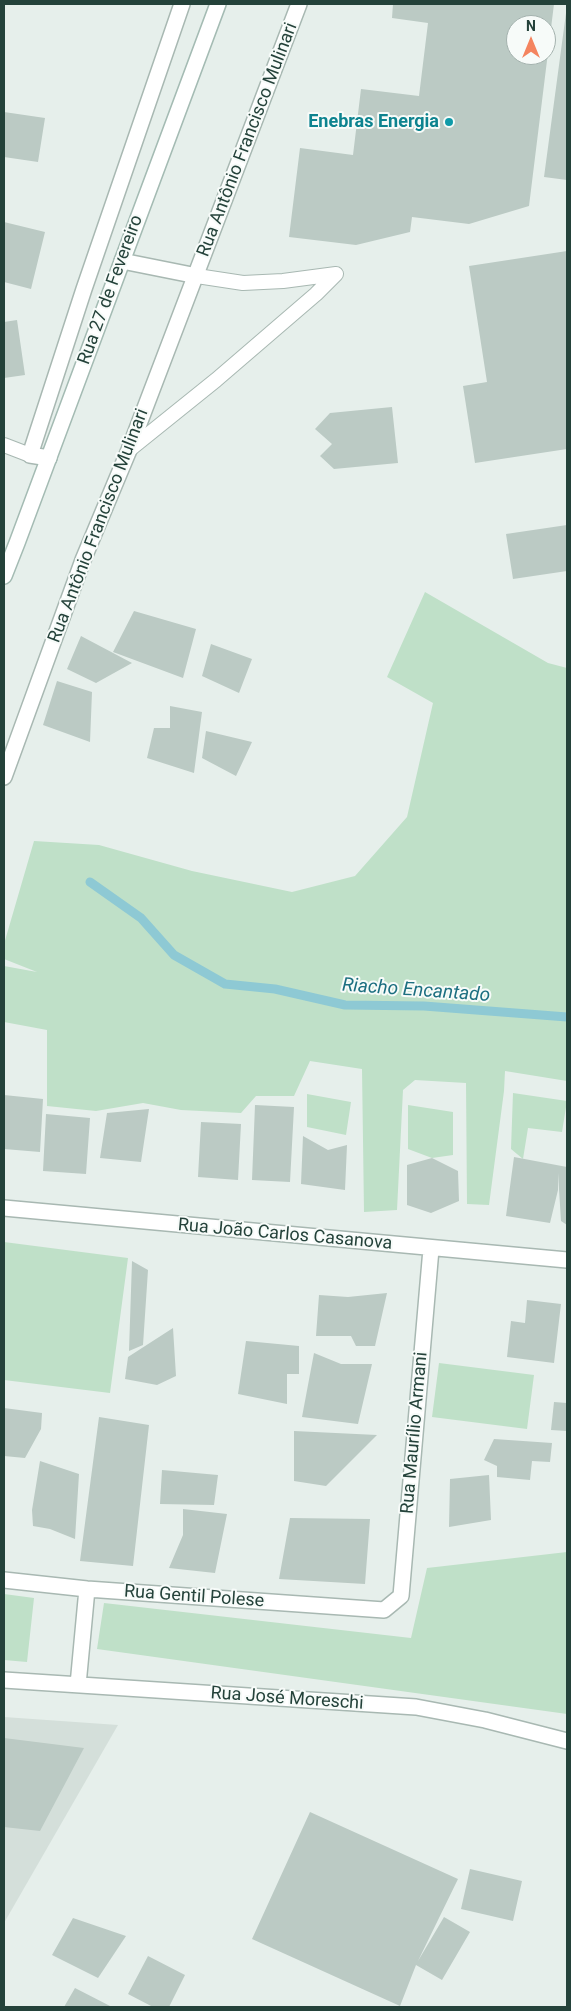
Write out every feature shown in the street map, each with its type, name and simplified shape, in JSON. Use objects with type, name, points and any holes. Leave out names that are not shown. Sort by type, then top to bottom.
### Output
[{"type":"street","points":[[49,458],[30,455],[84,289],[182,4]]},
{"type":"street","name":"Rua 27 de Fevereiro","points":[[4,576],[11,545],[49,458],[218,4]]},
{"type":"street","name":"Rua Antônio Francisco Mulinari","points":[[4,777],[83,560],[129,450],[197,276],[299,4]]},
{"type":"street","name":"Rua Antônio Francisco Mulinari","points":[[122,260],[197,276]]},
{"type":"street","name":"Rua João Carlos Casanova","points":[[4,1208],[567,1260]]},
{"type":"street","name":"Rua Maurílio Armani","points":[[384,1610],[401,1596],[431,1248]]},
{"type":"street","name":"Rua Gentil Polese","points":[[4,1580],[88,1589],[384,1610]]},
{"type":"street","points":[[78,1685],[88,1589]]},
{"type":"street","name":"Rua José Moreschi","points":[[4,1680],[416,1707],[485,1720],[567,1742]]},
{"type":"lane","points":[[129,450],[216,380],[316,294],[336,274],[283,281],[243,283],[197,276]]},
{"type":"lane","points":[[4,445],[30,455]]},
{"type":"shaded area","points":[[4,1717],[118,1725],[4,1923]]},
{"type":"green space","points":[[425,592],[548,663],[567,668],[567,1081],[505,1071],[489,1205],[467,1204],[466,1083],[415,1080],[403,1090],[397,1210],[364,1212],[362,1069],[310,1061],[294,1096],[256,1096],[241,1113],[181,1110],[143,1103],[96,1111],[47,1106],[47,1030],[4,1022],[4,966],[37,972],[4,959],[4,944],[34,841],[99,845],[192,871],[292,892],[355,876],[407,817],[433,703],[387,677]]},
{"type":"green space","points":[[513,1093],[567,1101],[562,1132],[528,1128],[523,1159],[511,1149]]},
{"type":"green space","points":[[307,1094],[351,1102],[346,1135],[307,1127]]},
{"type":"green space","points":[[408,1105],[453,1112],[453,1155],[432,1158],[408,1149]]},
{"type":"green space","points":[[4,1242],[128,1258],[110,1393],[4,1380]]},
{"type":"green space","points":[[439,1363],[534,1375],[527,1429],[432,1417]]},
{"type":"green space","points":[[567,1552],[567,1714],[97,1649],[104,1603],[411,1638],[427,1568]]},
{"type":"green space","points":[[4,1594],[34,1598],[27,1662],[4,1660]]},
{"type":"building","name":"Enebras Energia","points":[[393,4],[554,4],[553,15],[506,15],[506,65],[546,65],[529,206],[469,224],[412,217],[410,232],[356,245],[289,237],[300,148],[353,155],[361,89],[419,96],[428,23],[392,18]]},
{"type":"building","points":[[567,13],[567,180],[544,177]]},
{"type":"building","points":[[4,112],[45,118],[38,162],[4,157]]},
{"type":"building","points":[[4,222],[45,232],[31,289],[4,282]]},
{"type":"building","points":[[567,251],[567,449],[475,463],[463,386],[487,382],[469,266]]},
{"type":"building","points":[[17,320],[25,375],[4,378],[4,322]]},
{"type":"building","points":[[392,407],[398,463],[334,469],[320,456],[332,444],[315,429],[330,413]]},
{"type":"building","points":[[567,525],[567,571],[513,579],[506,534]]},
{"type":"building","points":[[134,611],[196,629],[183,678],[113,652]]},
{"type":"building","points":[[81,636],[132,663],[96,683],[67,669]]},
{"type":"building","points":[[211,644],[252,659],[239,693],[202,676]]},
{"type":"building","points":[[57,681],[92,692],[90,742],[43,725]]},
{"type":"building","points":[[170,706],[202,712],[194,773],[147,758],[154,728],[170,728]]},
{"type":"building","points":[[206,731],[252,742],[236,776],[202,758]]},
{"type":"building","points":[[4,1095],[43,1099],[40,1152],[4,1149]]},
{"type":"building","points":[[255,1105],[294,1107],[290,1182],[252,1180]]},
{"type":"building","points":[[149,1109],[141,1162],[100,1158],[107,1113]]},
{"type":"building","points":[[46,1114],[90,1118],[86,1174],[43,1171]]},
{"type":"building","points":[[201,1122],[241,1124],[238,1180],[198,1177]]},
{"type":"building","points":[[303,1136],[328,1150],[347,1145],[345,1190],[301,1184]]},
{"type":"building","points":[[514,1157],[567,1167],[567,1225],[561,1221],[558,1173],[558,1190],[550,1223],[506,1216]]},
{"type":"building","points":[[432,1158],[458,1171],[459,1201],[431,1213],[407,1205],[407,1165]]},
{"type":"building","points":[[132,1261],[148,1270],[143,1345],[129,1351]]},
{"type":"building","points":[[387,1293],[375,1346],[356,1346],[351,1336],[316,1336],[319,1295],[348,1297]]},
{"type":"building","points":[[527,1300],[561,1304],[554,1363],[507,1357],[511,1321],[525,1323]]},
{"type":"building","points":[[173,1328],[176,1376],[157,1385],[125,1379],[128,1357]]},
{"type":"building","points":[[246,1341],[299,1346],[299,1374],[287,1374],[287,1404],[238,1394]]},
{"type":"building","points":[[314,1353],[341,1364],[372,1364],[358,1424],[302,1417]]},
{"type":"building","points":[[554,1402],[567,1403],[567,1431],[551,1430]]},
{"type":"building","points":[[4,1408],[42,1413],[41,1429],[25,1458],[4,1456]]},
{"type":"building","points":[[99,1417],[149,1425],[133,1566],[80,1561]]},
{"type":"building","points":[[294,1431],[377,1435],[326,1486],[294,1481]]},
{"type":"building","points":[[494,1439],[552,1443],[550,1462],[532,1461],[530,1480],[497,1477],[497,1466],[484,1460]]},
{"type":"building","points":[[40,1461],[79,1474],[75,1539],[50,1529],[33,1526],[32,1510]]},
{"type":"building","points":[[162,1470],[218,1475],[214,1505],[160,1504]]},
{"type":"building","points":[[489,1475],[491,1520],[449,1527],[450,1479]]},
{"type":"building","points":[[183,1509],[227,1514],[215,1573],[169,1568],[183,1535]]},
{"type":"building","points":[[290,1518],[370,1519],[365,1584],[279,1579]]},
{"type":"building","points":[[4,1738],[84,1748],[40,1831],[4,1827]]},
{"type":"building","points":[[310,1812],[458,1879],[418,1961],[444,1917],[470,1932],[442,1980],[416,1965],[400,2006],[252,1939]]},
{"type":"building","points":[[470,1869],[522,1881],[513,1921],[461,1909]]},
{"type":"building","points":[[73,1918],[126,1936],[98,1978],[52,1955]]},
{"type":"building","points":[[148,1956],[185,1975],[169,2007],[153,2007],[128,1994]]},
{"type":"building","points":[[75,1988],[112,2007],[64,2007]]},
{"type":"waterway","name":"Riacho Encantado","points":[[90,882],[141,918],[174,955],[225,984],[275,989],[345,1005],[424,1006],[567,1017]]},
{"type":"place","name":"Enebras Energia","points":[[449,122]]}]
